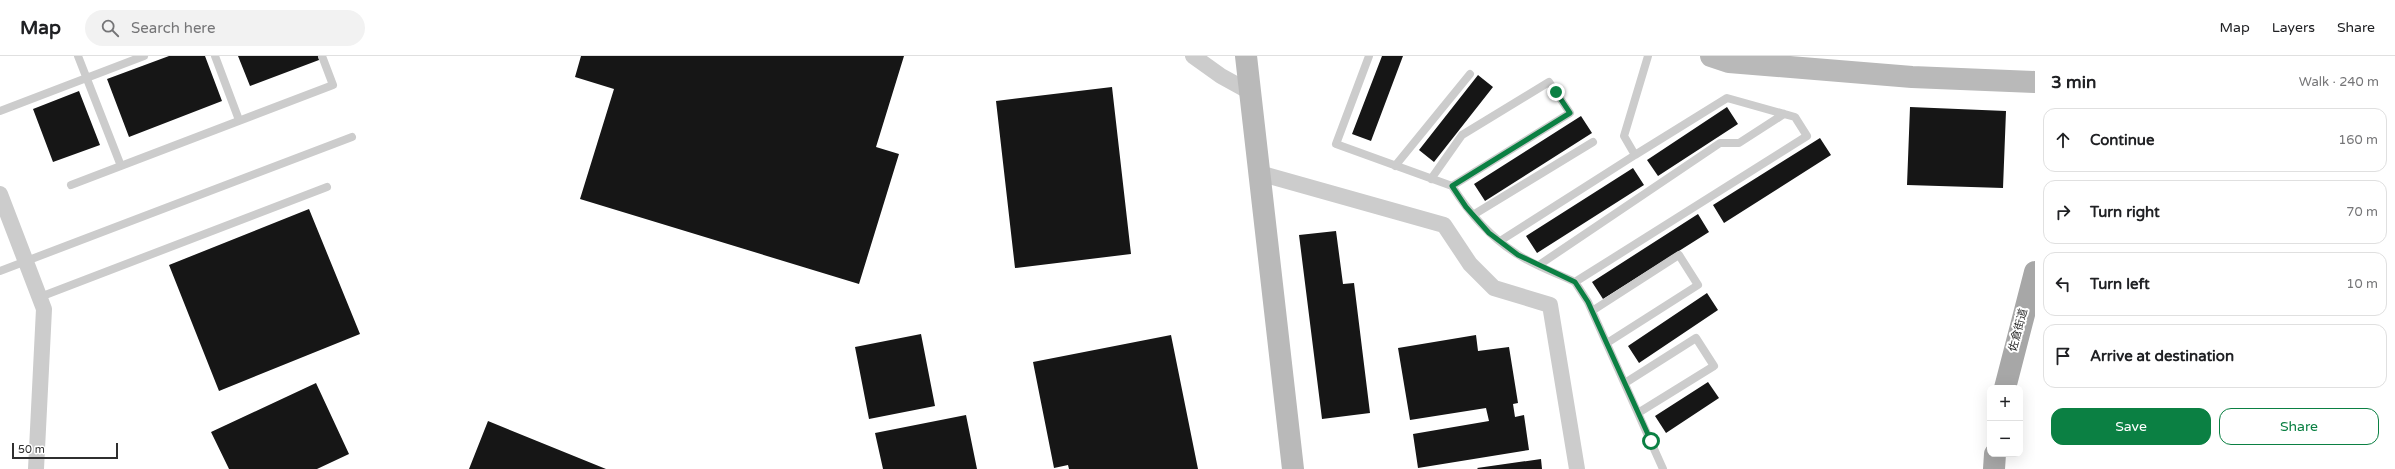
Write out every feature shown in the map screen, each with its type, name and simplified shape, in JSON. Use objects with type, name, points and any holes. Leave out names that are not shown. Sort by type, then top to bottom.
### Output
[{"type":"main road","name":"佐倉街道","points":[[2006,385],[2035,272]]},
{"type":"main road","points":[[1994,469],[1995,457]]},
{"type":"street","points":[[1193,56],[1221,76],[1250,92]]},
{"type":"street","points":[[1246,56],[1293,469]]},
{"type":"street","points":[[1711,56],[1729,62],[1912,77],[2035,82]]},
{"type":"street","points":[[1259,173],[1444,224],[1470,264],[1494,288],[1550,305],[1577,469]]},
{"type":"street","points":[[0,194],[44,309],[36,469]]},
{"type":"lane","points":[[78,56],[121,166]]},
{"type":"lane","points":[[0,111],[144,56]]},
{"type":"lane","points":[[215,56],[240,120]]},
{"type":"lane","points":[[71,185],[333,85],[322,56]]},
{"type":"lane","points":[[1369,56],[1336,144],[1452,186],[1473,215],[1489,233],[1518,255],[1575,282],[1592,311],[1663,469]]},
{"type":"lane","points":[[1635,155],[1624,136],[1648,56]]},
{"type":"lane","points":[[1395,166],[1470,74]]},
{"type":"lane","points":[[1431,179],[1462,135],[1549,82],[1570,113],[1452,186]]},
{"type":"lane","points":[[1500,241],[1726,98],[1795,117],[1808,136],[1575,282]]},
{"type":"lane","points":[[1539,265],[1720,143],[1739,143],[1784,114]]},
{"type":"lane","points":[[0,270],[352,137]]},
{"type":"lane","points":[[1473,215],[1593,142]]},
{"type":"lane","points":[[40,297],[327,187]]},
{"type":"lane","points":[[1592,311],[1679,255],[1698,285],[1607,343]]},
{"type":"lane","points":[[1625,383],[1696,338],[1714,366],[1638,413]]},
{"type":"building","points":[[169,56],[205,56],[222,101],[129,137],[107,79]]},
{"type":"building","points":[[238,56],[318,56],[319,60],[250,86]]},
{"type":"building","points":[[581,56],[904,56],[876,147],[899,154],[859,284],[580,199],[614,89],[575,77]]},
{"type":"building","points":[[1382,56],[1403,56],[1371,141],[1352,134]]},
{"type":"building","points":[[1478,75],[1493,87],[1434,162],[1419,150]]},
{"type":"building","points":[[1112,87],[1131,254],[1015,268],[996,101]]},
{"type":"building","points":[[79,91],[100,145],[53,162],[33,109]]},
{"type":"building","points":[[1727,107],[1738,124],[1658,176],[1647,160]]},
{"type":"building","points":[[1910,107],[2006,111],[2003,188],[1907,185]]},
{"type":"building","points":[[1581,116],[1592,133],[1485,201],[1474,184]]},
{"type":"building","points":[[1820,138],[1831,155],[1724,223],[1713,205]]},
{"type":"building","points":[[1633,168],[1644,185],[1537,253],[1526,236]]},
{"type":"building","points":[[309,209],[360,334],[219,391],[169,265]]},
{"type":"building","points":[[1698,214],[1709,232],[1603,299],[1592,282]]},
{"type":"building","points":[[1336,231],[1343,284],[1354,283],[1370,413],[1322,419],[1299,235]]},
{"type":"building","points":[[1707,293],[1718,310],[1639,363],[1628,346]]},
{"type":"building","points":[[921,334],[935,406],[869,419],[855,347]]},
{"type":"building","points":[[1171,335],[1198,469],[1069,469],[1068,465],[1054,468],[1033,362]]},
{"type":"building","points":[[1476,335],[1478,351],[1509,347],[1518,403],[1513,404],[1515,417],[1524,415],[1529,450],[1418,468],[1413,434],[1489,421],[1486,408],[1410,420],[1398,348]]},
{"type":"building","points":[[1708,382],[1719,398],[1666,433],[1655,416]]},
{"type":"building","points":[[316,383],[349,454],[317,469],[229,469],[211,432]]},
{"type":"building","points":[[966,415],[977,469],[883,469],[875,433]]},
{"type":"building","points":[[488,421],[606,469],[469,469]]},
{"type":"building","points":[[1541,459],[1542,469],[1477,468]]},
{"type":"route","points":[[1556,92],[1570,113],[1452,186],[1466,207],[1489,233],[1518,255],[1575,282],[1588,302],[1651,441]]}]
